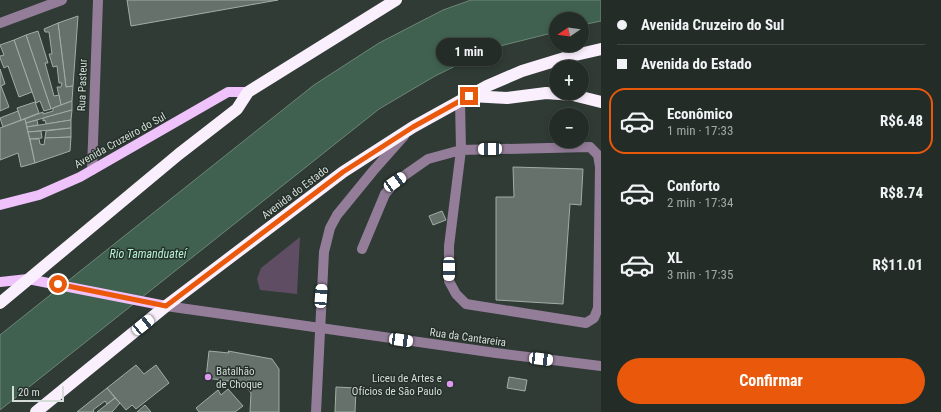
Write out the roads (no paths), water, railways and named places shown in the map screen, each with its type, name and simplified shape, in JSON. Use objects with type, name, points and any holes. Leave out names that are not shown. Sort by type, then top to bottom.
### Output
[{"type":"highway","points":[[0,303],[179,154],[237,109],[248,92],[396,0]]},
{"type":"highway","name":"Avenida do Estado","points":[[43,410],[166,306],[343,172],[413,127],[487,86],[522,71],[571,56],[601,49]]},
{"type":"highway","points":[[465,99],[507,98],[546,93],[573,95],[601,102]]},
{"type":"main road","name":"Avenida Cruzeiro do Sul","points":[[0,205],[39,195],[92,170],[228,92],[248,92]]},
{"type":"main road","points":[[0,282],[28,279],[166,306]]},
{"type":"street","points":[[0,23],[62,0]]},
{"type":"street","name":"Rua Pasteur","points":[[92,170],[98,0]]},
{"type":"street","points":[[362,249],[385,194],[395,182],[428,159],[461,150],[590,147],[598,155],[600,168],[598,308],[594,318],[586,323],[466,304],[456,294],[449,281],[449,246],[461,150],[465,99]]},
{"type":"street","points":[[316,412],[324,252],[330,228],[337,215],[354,192],[413,127]]},
{"type":"street","name":"Rua da Cantareira","points":[[166,306],[496,354],[601,366]]},
{"type":"water","name":"Rio Tamanduateí","points":[[471,0],[601,0],[601,21],[589,24],[589,12],[549,12],[549,34],[492,48],[435,76],[379,109],[0,410],[0,335],[314,85],[379,43],[443,10]]},
{"type":"place","name":"Batalhão de Choque","points":[[208,377]]},
{"type":"place","name":"Liceu de Artes e Ofícios de São Paulo","points":[[450,384]]}]
